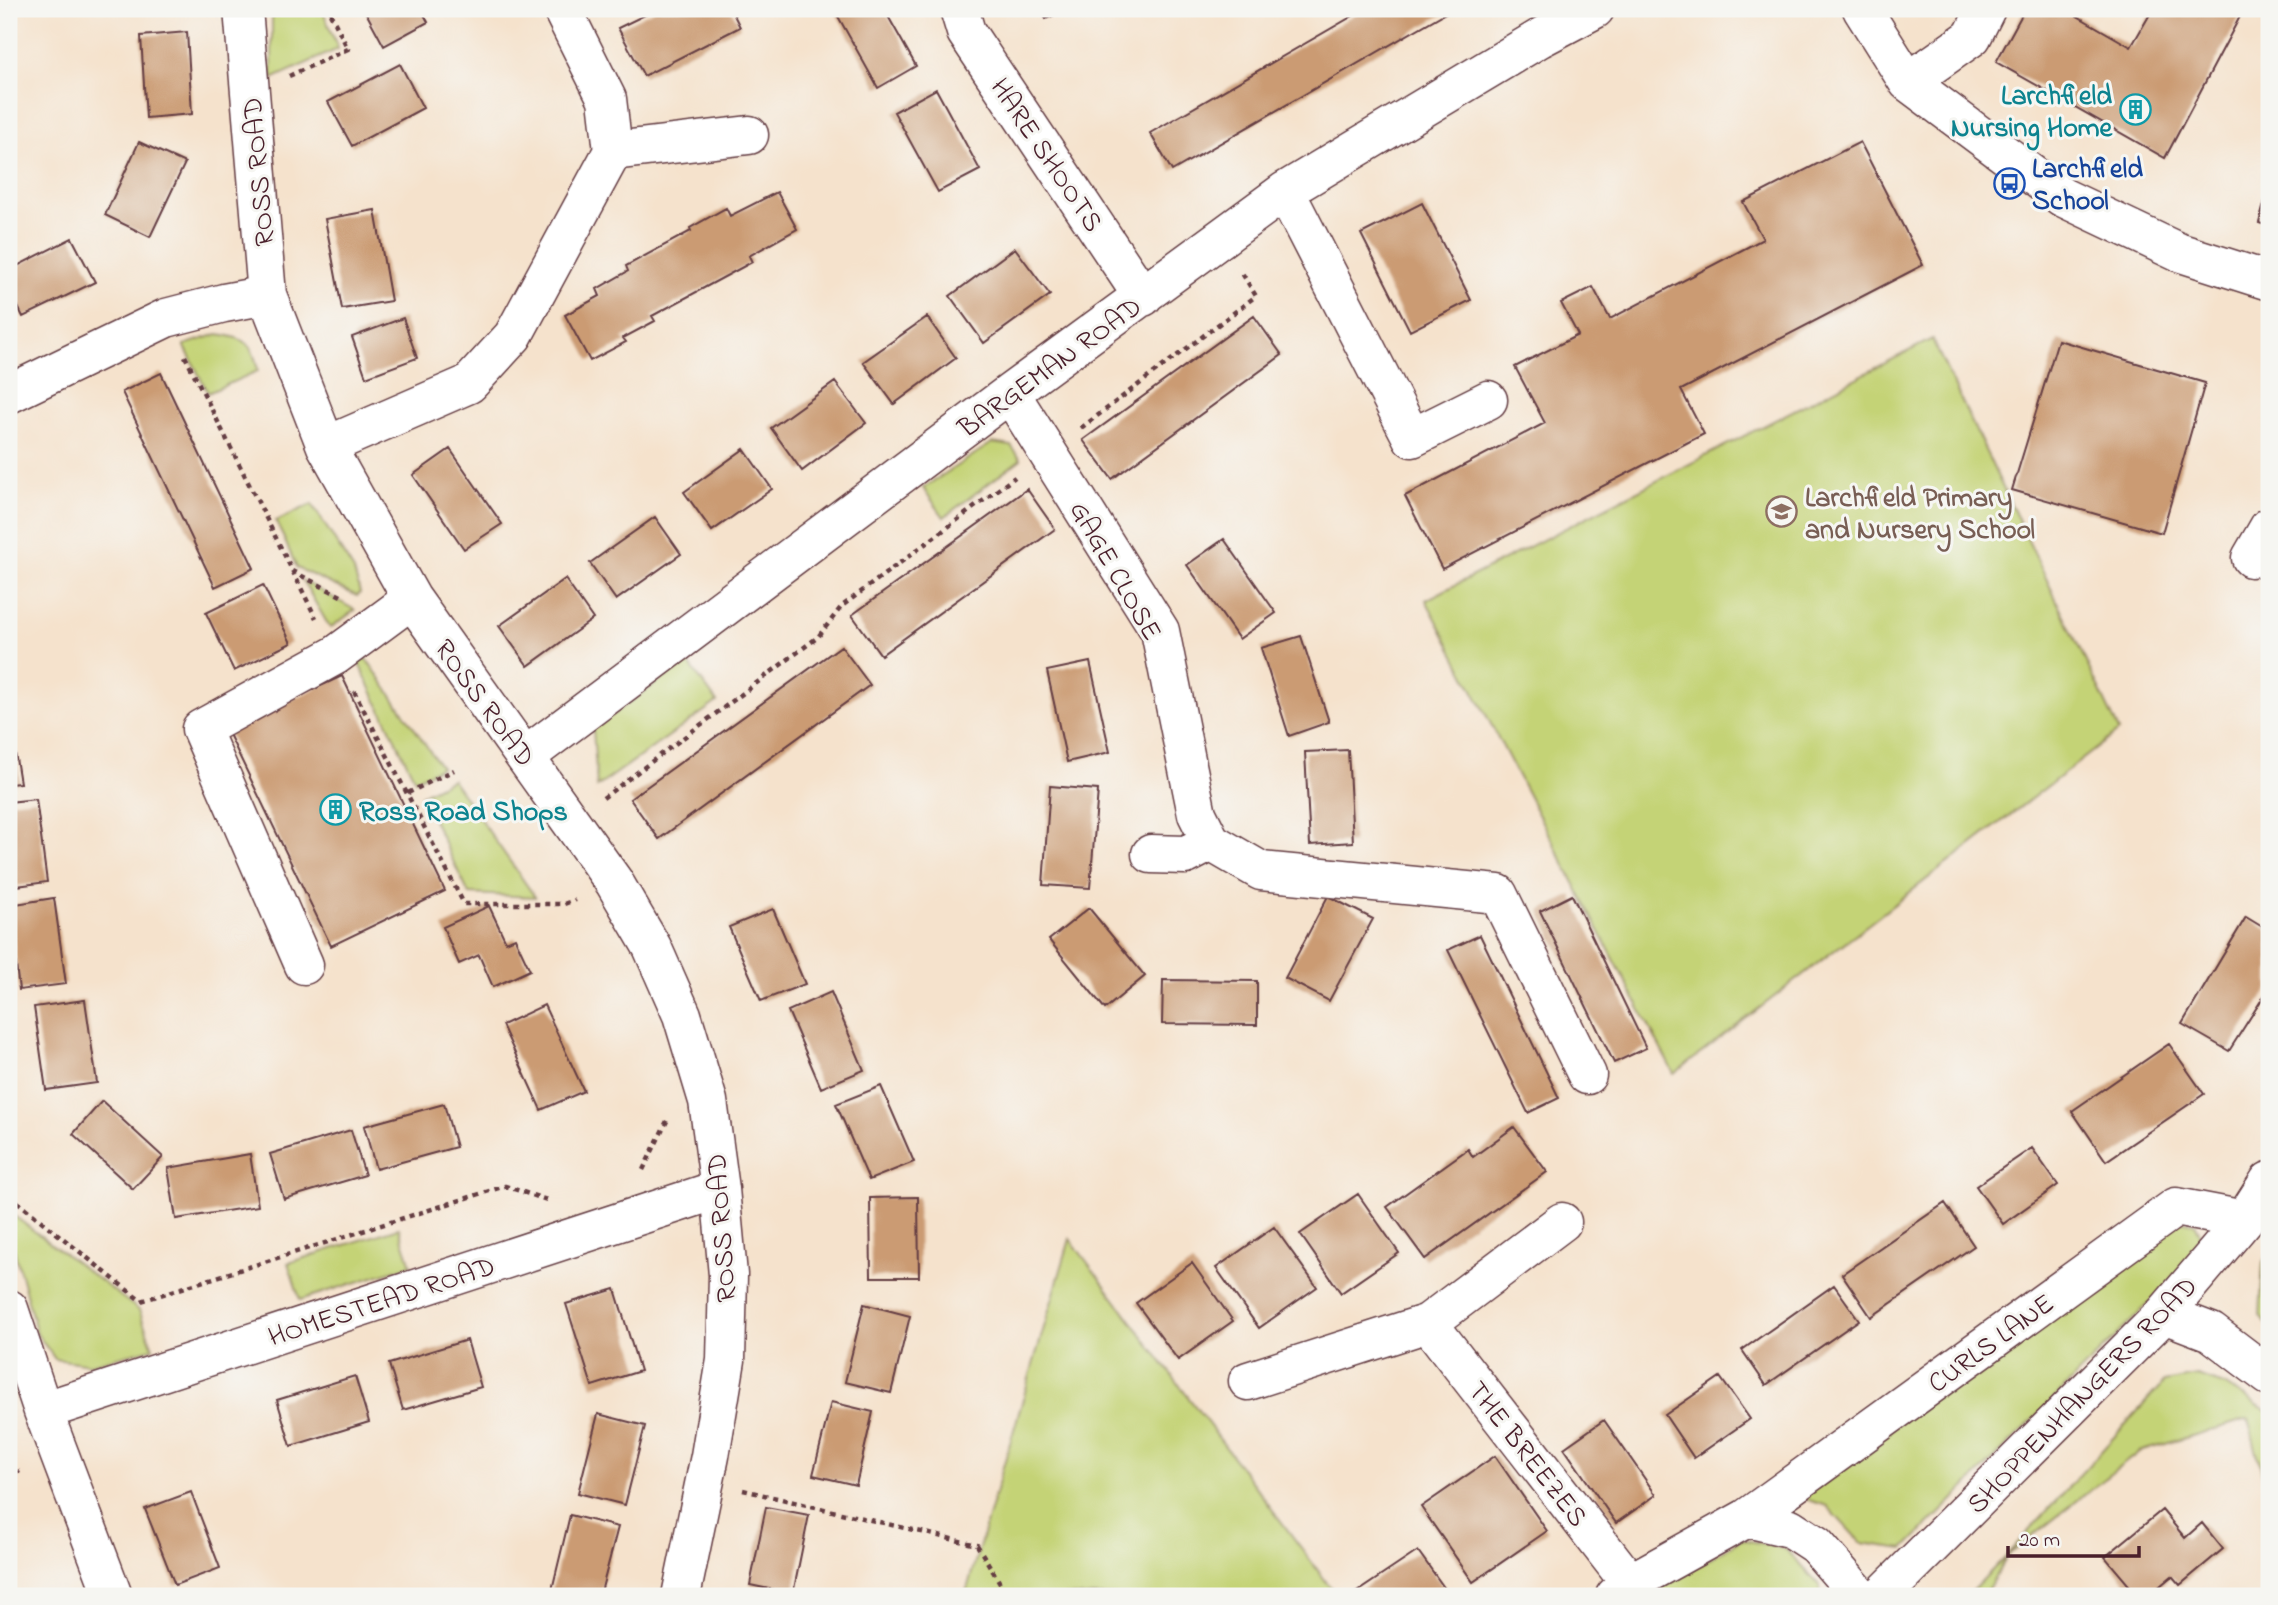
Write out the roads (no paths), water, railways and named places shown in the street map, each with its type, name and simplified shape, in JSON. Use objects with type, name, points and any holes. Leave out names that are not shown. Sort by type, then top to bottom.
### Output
[{"type":"street","name":"ROSS ROAD","points":[[243,9],[267,295],[326,446],[398,609],[526,756],[614,882],[652,947],[682,1015],[708,1101],[728,1275],[726,1360],[681,1596]]},
{"type":"street","points":[[326,446],[469,384],[513,336],[613,151],[607,99],[562,9]]},
{"type":"street","name":"HARE SHOOTS","points":[[959,9],[967,32],[1143,296]]},
{"type":"street","name":"BARGEMAN ROAD","points":[[526,756],[1010,393],[1286,191],[1529,45],[1595,9]]},
{"type":"street","points":[[1862,9],[1908,82],[2062,197],[2178,252],[2269,281]]},
{"type":"street","points":[[1908,82],[1972,37],[1986,9]]},
{"type":"street","points":[[613,151],[749,135]]},
{"type":"street","points":[[1286,191],[1412,438],[1488,400]]},
{"type":"street","points":[[9,394],[166,318],[267,295]]},
{"type":"street","name":"GAGE CLOSE","points":[[1010,393],[1160,631],[1197,814],[1211,842]]},
{"type":"street","points":[[304,965],[201,729],[335,655],[398,609]]},
{"type":"street","points":[[1152,854],[1186,855],[1211,842],[1261,871],[1498,894],[1587,1075]]},
{"type":"street","name":"SHOPPENHANGERS ROAD","points":[[1881,1596],[2164,1314],[2244,1220],[2269,1181]]},
{"type":"street","name":"HOMESTEAD ROAD","points":[[43,1410],[720,1189]]},
{"type":"street","name":"CURLS LANE","points":[[1623,1590],[1747,1518],[2176,1207],[2244,1220]]},
{"type":"street","points":[[1248,1381],[1428,1323],[1562,1222]]},
{"type":"street","points":[[9,1309],[43,1410],[113,1596]]},
{"type":"street","points":[[2164,1314],[2211,1332],[2269,1376]]},
{"type":"street","name":"THE BREEZES","points":[[1428,1323],[1623,1590]]},
{"type":"street","points":[[1747,1518],[1790,1528],[1816,1545],[1860,1596]]},
{"type":"place","name":"Larchfield Nursing Home","points":[[2135,110]]},
{"type":"place","name":"Larchfield School","points":[[2009,183]]},
{"type":"place","name":"Larchfield Primary and Nursery School","points":[[1782,512]]},
{"type":"place","name":"Ross Road Shops","points":[[336,810]]}]
